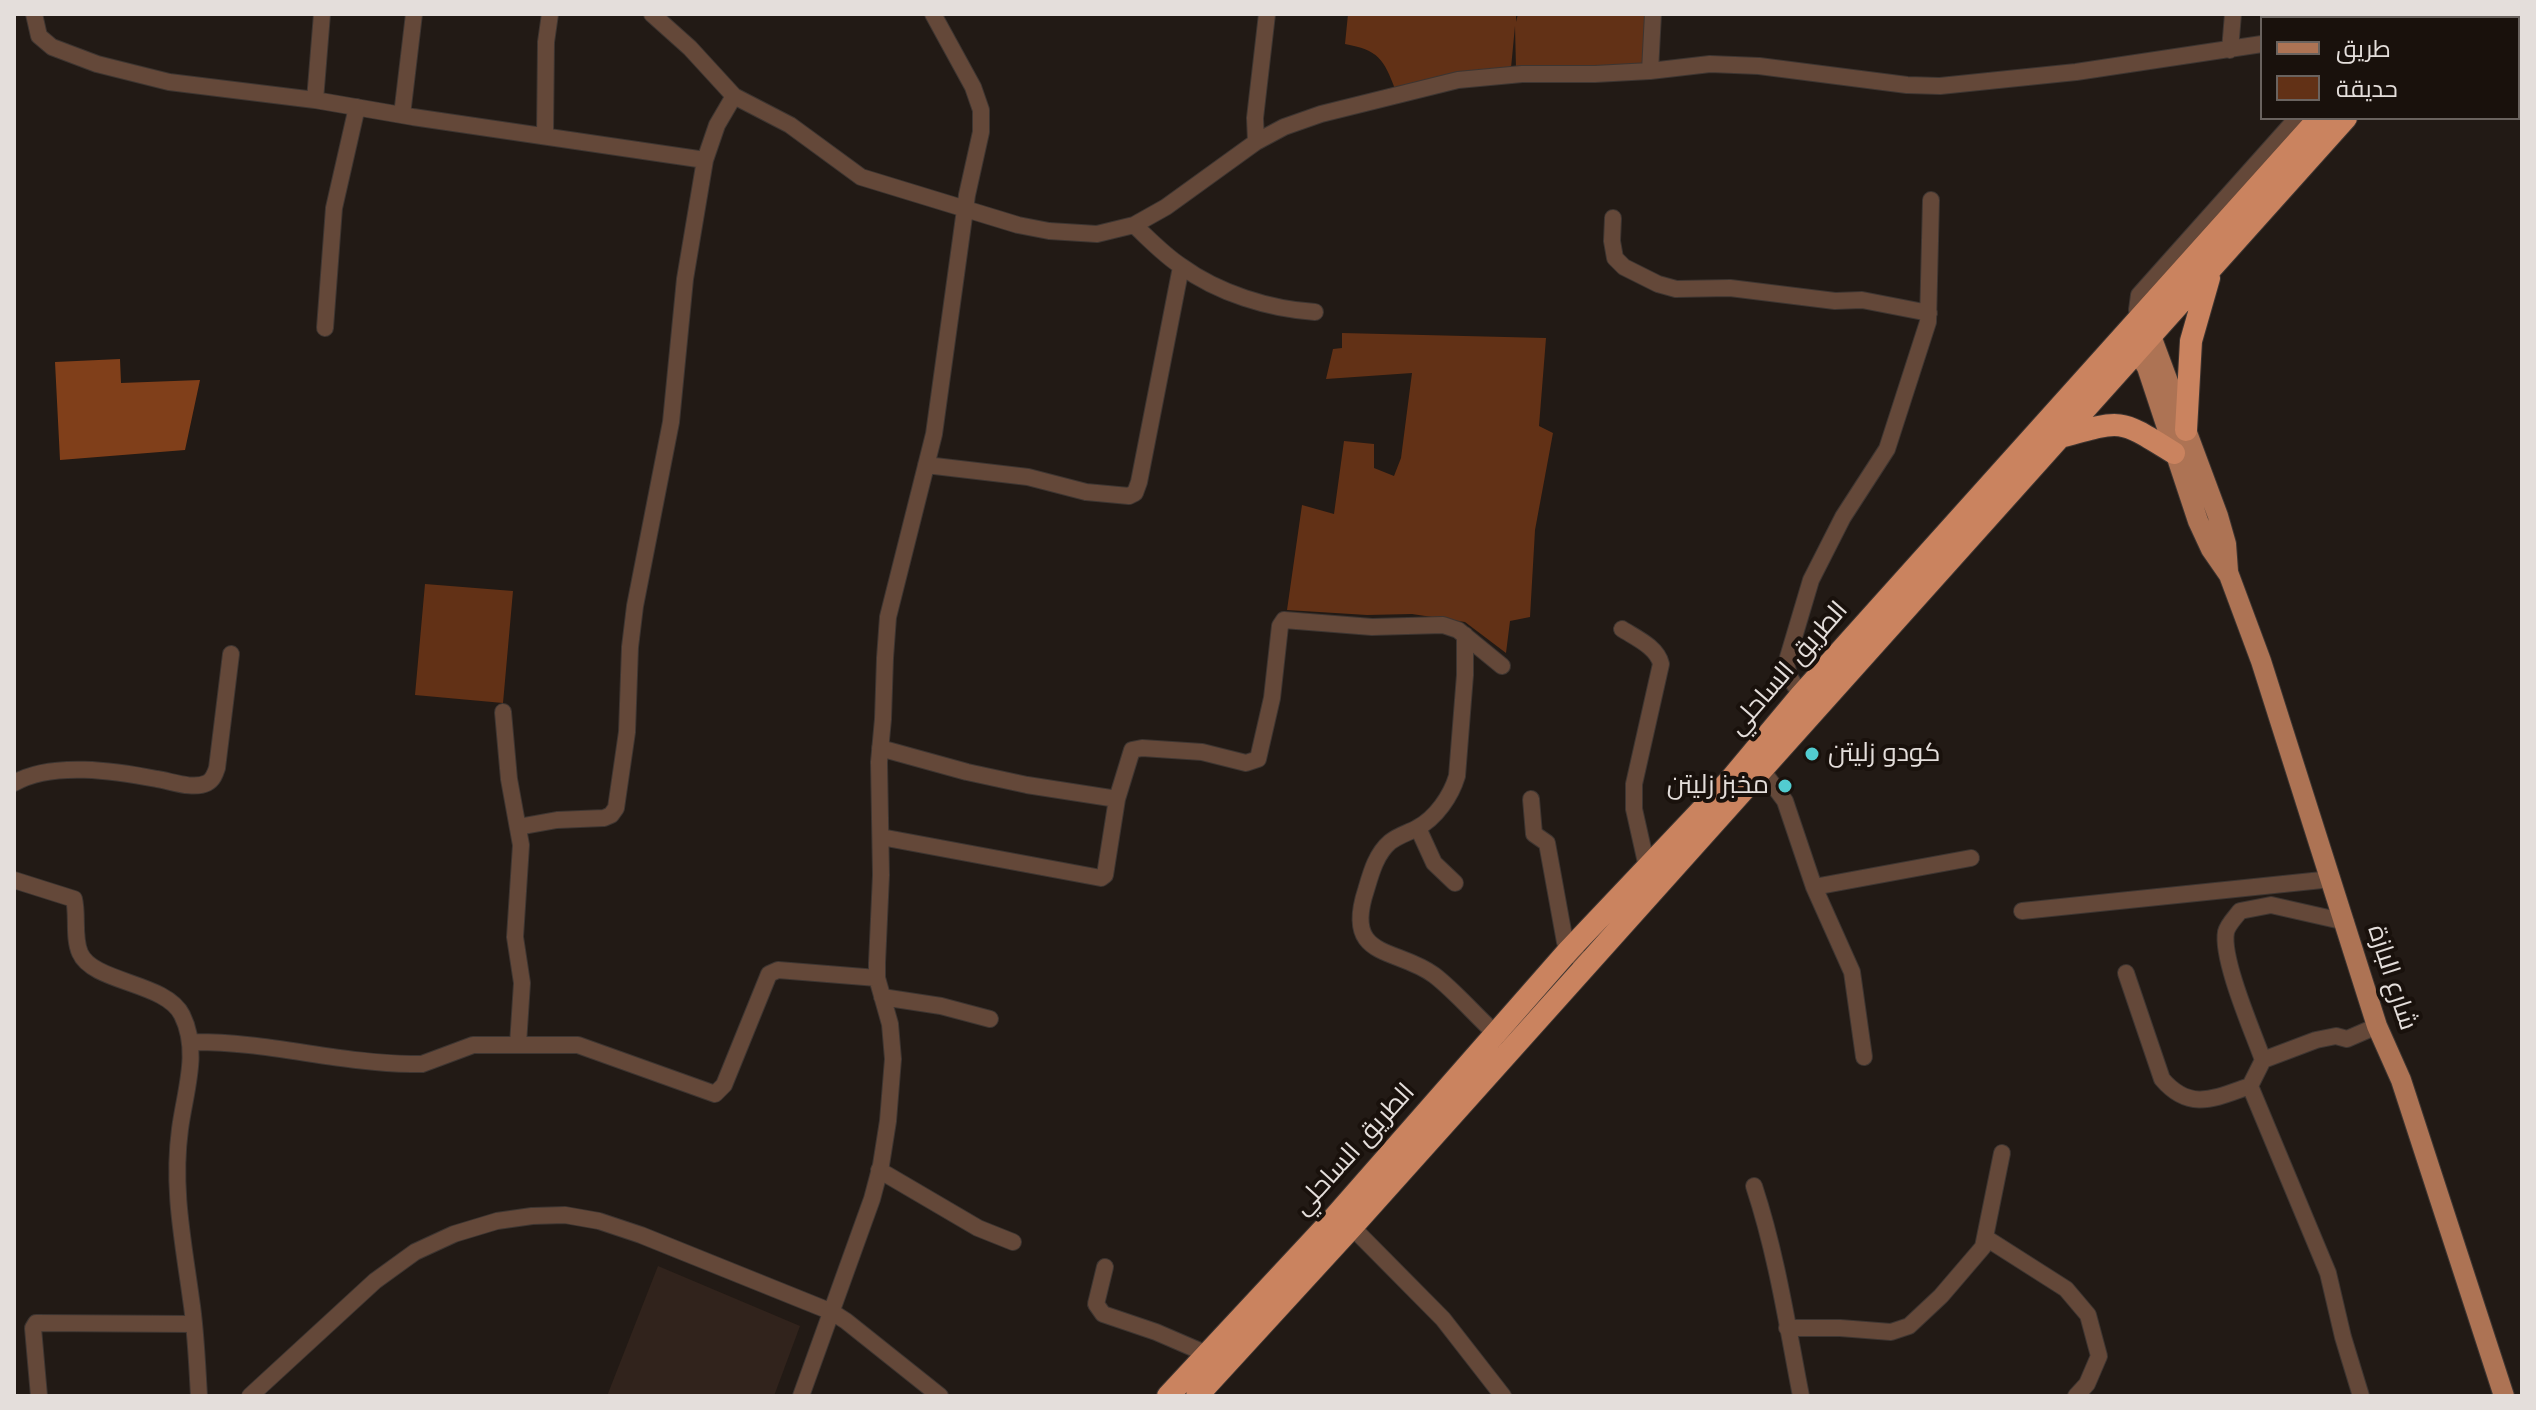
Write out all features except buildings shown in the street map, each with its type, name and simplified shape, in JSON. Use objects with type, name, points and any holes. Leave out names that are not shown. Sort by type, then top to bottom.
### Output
[{"type":"highway","name":"الطريق الساحلي","points":[[1168,1396],[1332,1220],[1496,1034],[1577,957],[1676,852],[1762,770],[2060,437],[2139,335],[2317,120]]},
{"type":"highway","name":"الطريق الساحلي","points":[[1197,1396],[1352,1227],[1577,957],[1647,867],[1676,852],[1730,780],[1801,695],[2139,335],[2212,270],[2344,120]]},
{"type":"highway","points":[[2186,430],[2191,341],[2212,270]]},
{"type":"highway","points":[[2060,437],[2107,424],[2120,424],[2133,427],[2174,453]]},
{"type":"main road","name":"شارع البازة","points":[[2139,335],[2186,430],[2218,516],[2226,544],[2229,575]]},
{"type":"main road","name":"شارع البازة","points":[[2139,335],[2198,521],[2211,549],[2229,575],[2261,661],[2377,1026],[2401,1080],[2504,1396]]},
{"type":"street","points":[[34,14],[35,27],[45,42],[64,53],[169,82],[315,100],[705,160]]},
{"type":"street","points":[[315,100],[322,14]]},
{"type":"street","points":[[402,115],[414,14]]},
{"type":"street","points":[[545,136],[546,42],[550,14]]},
{"type":"street","points":[[652,14],[690,48],[734,96],[790,125],[861,177],[1018,225],[1097,234],[1134,225],[1166,207],[1256,142],[1284,127],[1321,114],[1458,80],[1522,74],[1650,71],[1710,64],[1940,86],[2062,74],[2260,44]]},
{"type":"street","points":[[801,1396],[879,1170],[888,1121],[893,1059],[890,1024],[877,978],[880,748],[888,617],[934,434],[970,180],[981,132],[981,110],[973,87],[933,14]]},
{"type":"street","points":[[1256,142],[1255,118],[1267,14]]},
{"type":"street","points":[[1650,71],[1653,14]]},
{"type":"street","points":[[2230,50],[2233,14]]},
{"type":"street","points":[[518,827],[557,820],[604,818],[616,808],[627,732],[635,606],[671,422],[685,279],[705,160],[717,125],[734,96]]},
{"type":"street","points":[[325,328],[334,208],[357,107]]},
{"type":"street","points":[[2139,335],[2139,295],[2295,120]]},
{"type":"street","points":[[1801,695],[1790,678],[1786,664],[1811,580],[1843,517],[1887,449],[1929,313],[1931,200]]},
{"type":"street","points":[[1613,218],[1615,258],[1624,267],[1658,284],[1676,289],[1730,288],[1835,301],[1862,300],[1929,313]]},
{"type":"street","points":[[1134,225],[1181,267],[1216,286],[1262,303],[1315,312]]},
{"type":"street","points":[[926,465],[1028,477],[1086,492],[1129,496],[1135,493],[1181,267]]},
{"type":"street","points":[[881,837],[1101,878],[1105,875],[1117,799],[1132,750],[1159,748],[1202,752],[1246,763],[1258,759],[1272,698],[1280,626],[1284,620],[1372,627],[1443,625],[1458,630],[1502,666]]},
{"type":"street","points":[[1622,629],[1653,650],[1661,664],[1634,784],[1634,809],[1647,867]]},
{"type":"street","points":[[1465,635],[1457,776],[1442,806],[1418,828],[1402,833],[1380,852],[1364,897],[1360,920],[1364,936],[1375,948],[1434,975],[1496,1034]]},
{"type":"street","points":[[14,783],[36,775],[79,769],[128,773],[185,784],[206,784],[214,777],[217,768],[231,654]]},
{"type":"street","points":[[503,712],[509,779],[521,845],[515,937],[522,983],[518,1044]]},
{"type":"street","points":[[880,748],[1027,785],[1117,799]]},
{"type":"street","points":[[1762,770],[1785,801],[1814,887],[1852,972],[1864,1057]]},
{"type":"street","points":[[1531,799],[1534,834],[1547,843],[1563,934],[1577,957]]},
{"type":"street","points":[[1418,828],[1434,863],[1455,883]]},
{"type":"street","points":[[1814,887],[1971,858]]},
{"type":"street","points":[[2022,911],[2332,879]]},
{"type":"street","points":[[14,880],[74,899],[82,956],[108,974],[164,996],[181,1013],[191,1042],[180,1129],[176,1205],[193,1324],[199,1396]]},
{"type":"street","points":[[2263,1060],[2229,961],[2225,943],[2227,928],[2240,911],[2271,905],[2346,922]]},
{"type":"street","points":[[191,1042],[411,1064],[422,1064],[473,1045],[578,1045],[715,1094],[724,1085],[769,974],[778,970],[877,978]]},
{"type":"street","points":[[2126,973],[2162,1079],[2174,1093],[2188,1100],[2205,1100],[2250,1086],[2263,1060],[2316,1040],[2336,1036],[2347,1039],[2377,1026]]},
{"type":"street","points":[[882,997],[941,1006],[990,1019]]},
{"type":"street","points":[[2250,1086],[2328,1273],[2361,1396]]},
{"type":"street","points":[[1787,1328],[1891,1332],[1909,1326],[1977,1256],[1986,1238],[2002,1153]]},
{"type":"street","points":[[879,1170],[978,1228],[1013,1242]]},
{"type":"street","points":[[1754,1186],[1772,1240],[1801,1396]]},
{"type":"street","points":[[250,1396],[375,1281],[415,1252],[497,1221],[565,1215],[599,1221],[641,1235],[832,1312],[940,1396]]},
{"type":"street","points":[[1352,1227],[1443,1319],[1503,1396]]},
{"type":"street","points":[[1986,1238],[2066,1289],[2088,1315],[2099,1356],[2087,1384],[2076,1396]]},
{"type":"street","points":[[1105,1267],[1096,1304],[1098,1310],[1207,1354]]},
{"type":"street","points":[[39,1396],[33,1328],[36,1323],[193,1324]]},
{"type":"shaded area","points":[[120,359],[121,383],[200,380],[185,450],[60,460],[55,362]]},
{"type":"shaded area","points":[[658,1266],[800,1326],[774,1396],[607,1396]]},
{"type":"green space","points":[[1348,14],[1516,14],[1516,22],[1518,14],[1647,14],[1644,67],[1516,69],[1515,26],[1511,68],[1395,89],[1378,58],[1365,49],[1345,44]]},
{"type":"green space","points":[[1342,333],[1546,338],[1539,426],[1553,433],[1535,530],[1530,617],[1510,621],[1506,653],[1465,622],[1412,614],[1367,615],[1287,610],[1302,505],[1334,514],[1344,441],[1374,444],[1374,468],[1394,476],[1401,458],[1412,373],[1326,379],[1333,349],[1342,348]]},
{"type":"green space","points":[[425,584],[513,591],[503,703],[415,695]]},
{"type":"place","name":"كودو زليتن","points":[[1812,754]]},
{"type":"place","name":"مخبز زليتن","points":[[1785,786]]}]
